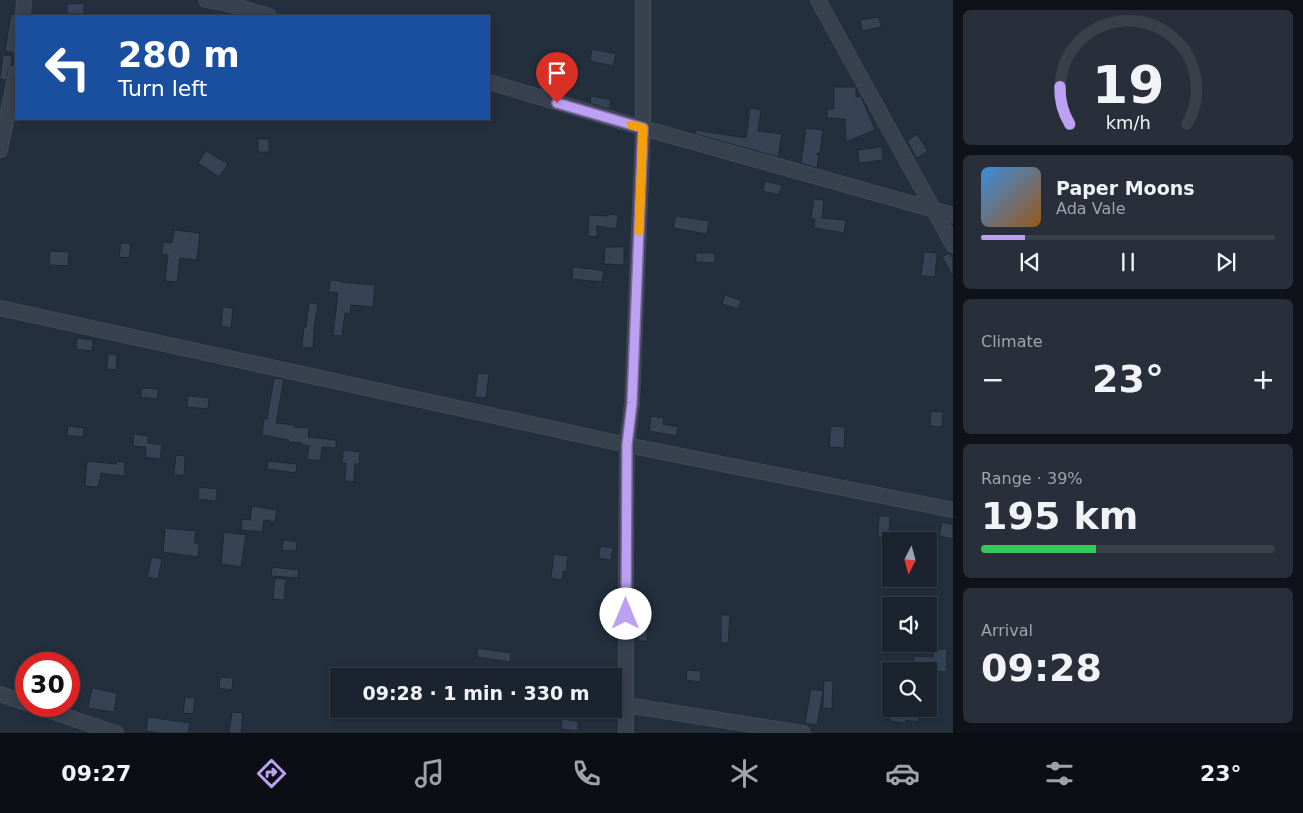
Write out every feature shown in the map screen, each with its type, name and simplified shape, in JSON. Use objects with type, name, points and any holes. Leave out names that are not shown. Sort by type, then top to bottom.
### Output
[{"type":"street","points":[[23,15],[24,0]]},
{"type":"street","points":[[206,0],[266,15]]},
{"type":"street","points":[[626,733],[627,445],[632,403],[643,128],[643,0]]},
{"type":"street","points":[[818,0],[953,245]]},
{"type":"street","points":[[0,150],[15,78]]},
{"type":"street","points":[[490,82],[643,128],[953,215]]},
{"type":"street","points":[[0,308],[627,445],[953,510]]},
{"type":"street","points":[[0,694],[15,699]]},
{"type":"street","points":[[626,705],[803,733]]},
{"type":"street","points":[[68,717],[116,733]]},
{"type":"building","points":[[84,3],[84,14],[67,14],[67,4]]},
{"type":"building","points":[[11,14],[14,14],[15,53],[5,51]]},
{"type":"building","points":[[879,17],[881,27],[862,31],[860,20]]},
{"type":"building","points":[[592,49],[616,54],[613,66],[590,61]]},
{"type":"building","points":[[556,52],[571,57],[568,66],[552,61]]},
{"type":"building","points":[[3,55],[12,56],[6,80],[0,79]]},
{"type":"building","points":[[834,87],[856,87],[856,97],[861,96],[875,130],[846,142],[845,119],[827,118],[828,109],[834,109]]},
{"type":"building","points":[[591,96],[611,100],[609,109],[590,103]]},
{"type":"building","points":[[750,108],[761,110],[758,131],[782,134],[778,157],[695,134],[696,130],[746,138]]},
{"type":"building","points":[[806,128],[823,130],[820,152],[816,154],[819,155],[817,168],[801,163]]},
{"type":"building","points":[[917,134],[928,151],[917,158],[907,141]]},
{"type":"building","points":[[258,139],[269,139],[269,152],[258,152]]},
{"type":"building","points":[[882,147],[883,160],[859,163],[858,150]]},
{"type":"building","points":[[206,151],[228,164],[219,177],[198,163]]},
{"type":"building","points":[[765,181],[782,185],[779,195],[763,191]]},
{"type":"building","points":[[814,199],[824,200],[822,218],[846,220],[844,233],[814,228],[815,219],[811,218]]},
{"type":"building","points":[[609,214],[618,215],[616,229],[597,226],[597,237],[588,236],[589,215],[608,216]]},
{"type":"building","points":[[676,216],[709,221],[707,234],[673,228]]},
{"type":"building","points":[[174,230],[200,233],[197,260],[180,258],[177,282],[165,281],[168,255],[162,254],[163,242],[172,243]]},
{"type":"building","points":[[121,243],[131,244],[129,258],[119,257]]},
{"type":"building","points":[[605,247],[624,247],[624,265],[604,264]]},
{"type":"building","points":[[50,251],[69,252],[68,266],[49,265]]},
{"type":"building","points":[[924,252],[937,253],[935,277],[921,276]]},
{"type":"building","points":[[696,253],[715,253],[715,263],[696,262]]},
{"type":"building","points":[[949,253],[953,258],[953,276],[942,257]]},
{"type":"building","points":[[573,267],[604,271],[602,282],[572,279]]},
{"type":"building","points":[[330,280],[375,285],[373,307],[351,305],[350,314],[345,313],[342,336],[333,335],[338,293],[329,292]]},
{"type":"building","points":[[725,295],[741,300],[738,309],[722,304]]},
{"type":"building","points":[[309,303],[318,304],[313,348],[302,347]]},
{"type":"building","points":[[223,307],[233,308],[231,328],[221,326]]},
{"type":"building","points":[[77,338],[93,340],[92,351],[76,349]]},
{"type":"building","points":[[108,354],[117,355],[116,370],[107,369]]},
{"type":"building","points":[[478,373],[489,374],[486,398],[475,397]]},
{"type":"building","points":[[274,378],[284,379],[276,423],[309,428],[308,437],[336,440],[336,448],[322,447],[320,461],[307,459],[309,446],[262,435],[264,419],[267,419]]},
{"type":"building","points":[[142,388],[158,389],[157,399],[141,397]]},
{"type":"building","points":[[188,396],[209,398],[208,409],[187,407]]},
{"type":"building","points":[[931,411],[943,412],[942,427],[930,426]]},
{"type":"building","points":[[651,416],[664,418],[663,424],[678,427],[676,436],[649,431]]},
{"type":"building","points":[[68,426],[84,428],[83,437],[67,435]]},
{"type":"building","points":[[831,426],[845,427],[844,448],[829,447]]},
{"type":"building","points":[[134,434],[148,436],[148,443],[162,445],[160,459],[145,457],[146,447],[133,446]]},
{"type":"building","points":[[343,450],[360,452],[359,464],[355,464],[354,482],[345,481],[346,463],[342,463]]},
{"type":"building","points":[[176,455],[185,456],[184,475],[174,475]]},
{"type":"building","points":[[87,461],[116,464],[116,461],[125,462],[124,476],[101,473],[98,487],[85,486]]},
{"type":"building","points":[[268,461],[297,464],[296,473],[267,469]]},
{"type":"building","points":[[199,487],[217,489],[216,501],[198,499]]},
{"type":"building","points":[[252,506],[277,510],[275,522],[264,520],[262,532],[241,530],[242,519],[250,520]]},
{"type":"building","points":[[879,516],[890,516],[889,532],[882,532],[882,537],[878,537]]},
{"type":"building","points":[[942,522],[953,525],[953,539],[939,536]]},
{"type":"building","points":[[165,528],[196,531],[194,543],[199,544],[198,557],[163,552]]},
{"type":"building","points":[[224,532],[246,535],[241,567],[221,564]]},
{"type":"building","points":[[283,540],[297,542],[296,551],[282,550]]},
{"type":"building","points":[[600,546],[613,548],[611,560],[599,558]]},
{"type":"building","points":[[554,554],[568,556],[566,572],[563,571],[562,580],[551,578]]},
{"type":"building","points":[[152,557],[162,559],[158,579],[147,577]]},
{"type":"building","points":[[272,567],[299,570],[298,578],[271,576]]},
{"type":"building","points":[[275,578],[286,579],[284,600],[273,599]]},
{"type":"building","points":[[643,599],[648,600],[647,641],[638,641],[638,626]]},
{"type":"building","points":[[721,615],[730,615],[728,643],[721,643]]},
{"type":"building","points":[[478,648],[511,653],[510,662],[477,657]]},
{"type":"building","points":[[937,649],[947,649],[946,672],[937,671],[937,662],[914,662],[914,656],[933,657],[933,652],[937,652]]},
{"type":"building","points":[[687,670],[701,671],[700,682],[686,680]]},
{"type":"building","points":[[220,677],[233,678],[232,690],[219,688]]},
{"type":"building","points":[[824,681],[833,681],[832,709],[823,708]]},
{"type":"building","points":[[92,688],[117,693],[114,712],[88,708]]},
{"type":"building","points":[[811,689],[823,691],[817,725],[805,723]]},
{"type":"building","points":[[185,697],[195,698],[193,714],[183,713]]},
{"type":"building","points":[[232,712],[243,713],[241,733],[229,733]]},
{"type":"building","points":[[148,717],[190,723],[188,733],[146,731]]},
{"type":"building","points":[[919,717],[918,722],[906,720],[905,723],[890,721],[887,718]]},
{"type":"building","points":[[562,719],[578,721],[578,731],[561,729]]},
{"type":"slow traffic","points":[[631,125],[643,128],[639,231]]},
{"type":"route","points":[[557,103],[643,128],[632,403],[627,445],[626,614]]}]
